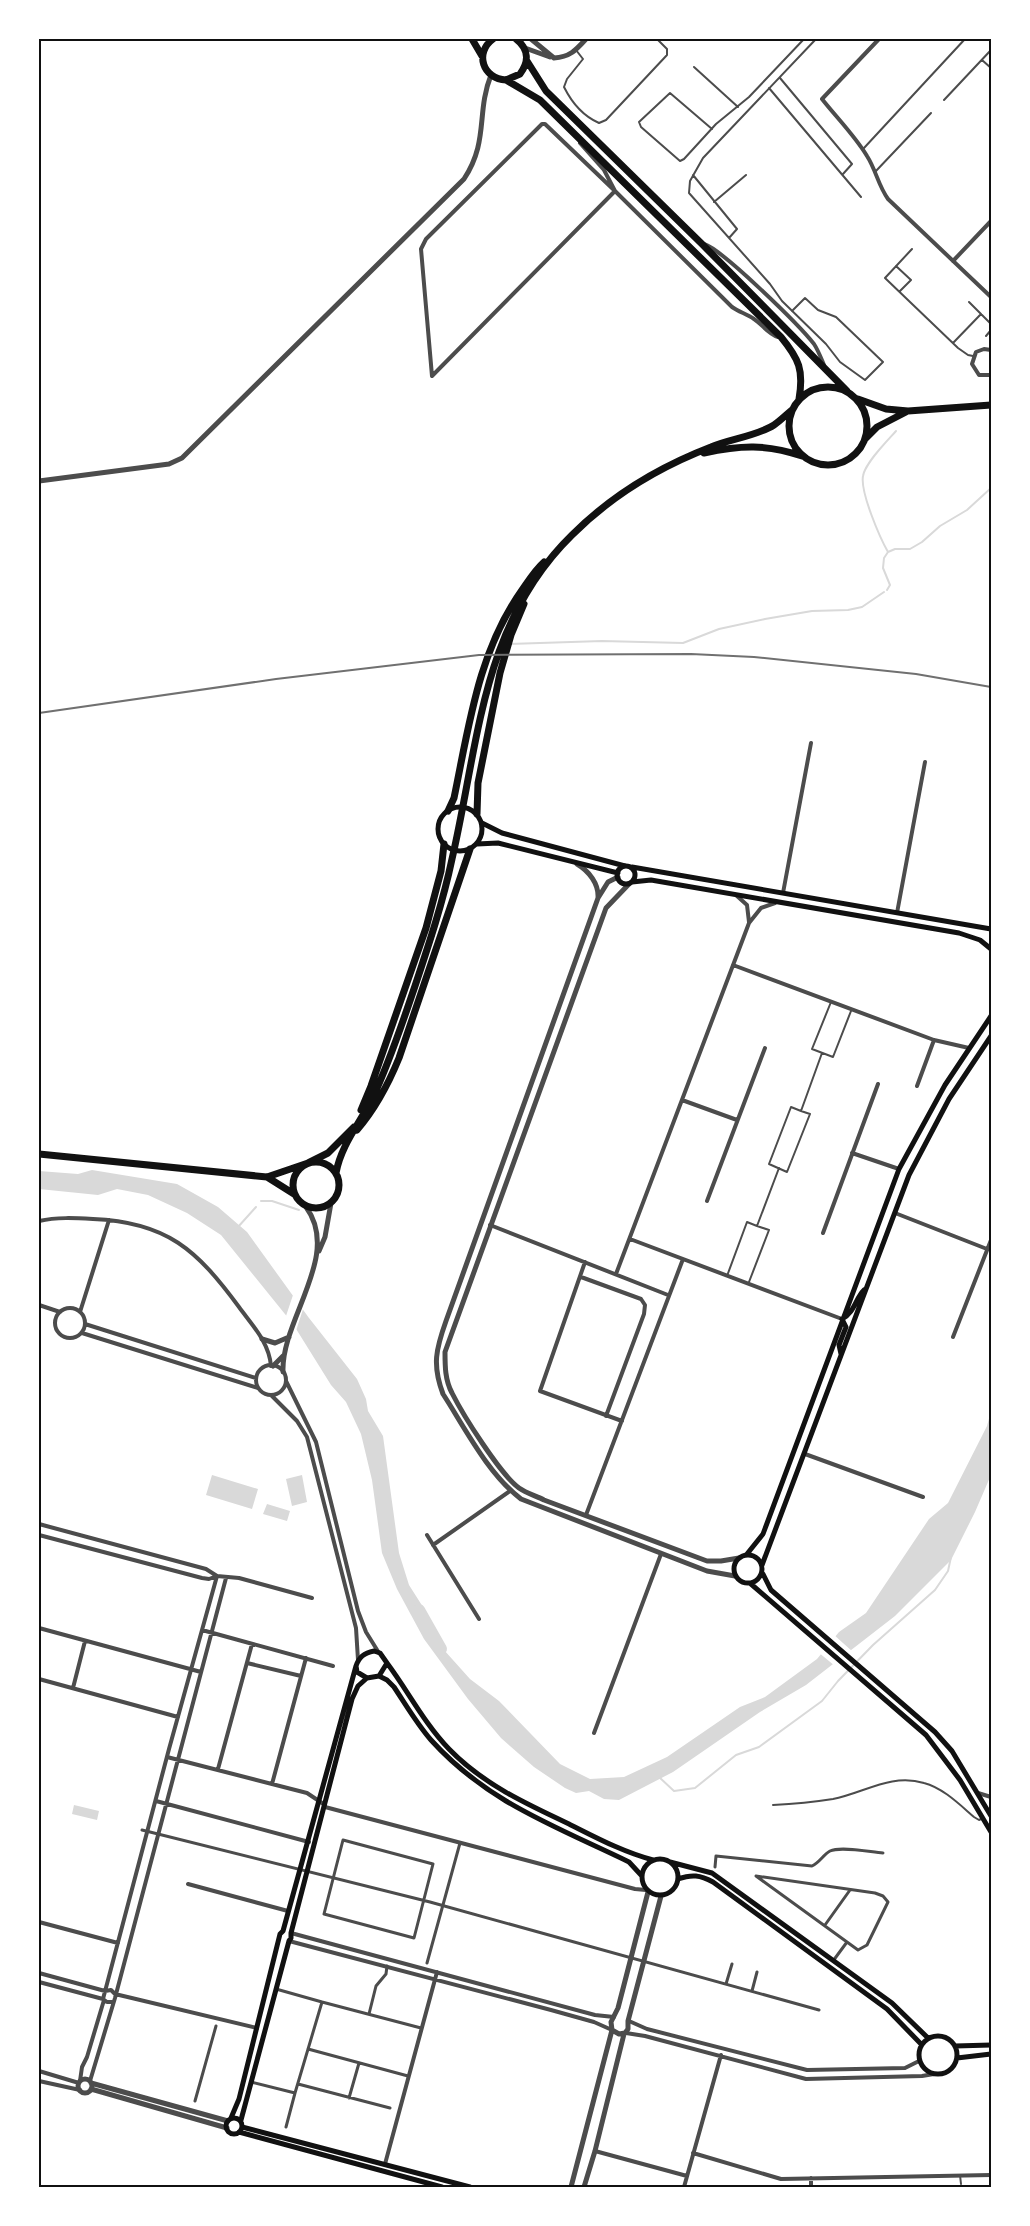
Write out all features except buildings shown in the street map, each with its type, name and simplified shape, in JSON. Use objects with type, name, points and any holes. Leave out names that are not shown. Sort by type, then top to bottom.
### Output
[{"type":"highway","points":[[347,1138],[372,1099],[392,1054],[435,926],[452,860],[491,675],[500,645],[537,569],[580,527],[609,503],[650,475],[712,446],[772,427],[792,410],[799,399],[802,385],[799,362],[781,337],[540,100],[506,80],[491,75],[472,39]]},
{"type":"highway","points":[[482,56],[484,49],[493,39]]},
{"type":"highway","points":[[516,39],[525,48],[527,61],[546,91],[702,244],[847,392],[857,399],[886,409],[908,411],[991,405]]},
{"type":"highway","points":[[506,80],[520,74],[527,61]]},
{"type":"highway","points":[[799,399],[810,391],[822,387],[835,387],[847,392]]},
{"type":"highway","points":[[857,399],[866,414],[868,425],[865,439]]},
{"type":"highway","points":[[792,410],[789,423],[790,436],[796,448],[805,458]]},
{"type":"highway","points":[[690,456],[728,448],[758,446],[782,450],[817,463],[830,465],[843,462],[854,455],[877,427],[908,411]]},
{"type":"highway","points":[[448,811],[454,798],[481,674],[495,635],[512,618],[530,587],[558,550]]},
{"type":"highway","points":[[477,814],[480,774],[512,618]]},
{"type":"highway","points":[[267,1177],[294,1194],[306,1206],[316,1208],[331,1203],[335,1198],[339,1186],[336,1173],[342,1149],[371,1086],[409,979],[426,928],[441,871],[444,844]]},
{"type":"highway","points":[[39,1154],[267,1177],[308,1163],[328,1153],[347,1138],[374,1110],[399,1058],[470,849]]},
{"type":"highway","points":[[294,1194],[295,1177],[298,1171],[308,1163],[320,1163],[336,1173]]},
{"type":"main road","points":[[463,807],[477,814],[482,823],[481,838],[477,844],[461,852],[452,850],[444,844],[438,827],[440,820],[448,811],[463,807]]},
{"type":"main road","points":[[482,823],[502,833],[625,866],[991,929]]},
{"type":"main road","points":[[477,844],[498,843],[573,862],[618,875],[622,882],[651,880],[959,933],[980,940],[991,949]]},
{"type":"main road","points":[[618,875],[625,866]]},
{"type":"main road","points":[[630,883],[635,876],[632,867]]},
{"type":"main road","points":[[991,1016],[945,1085],[899,1169],[763,1534],[747,1554],[739,1557],[734,1566],[735,1576],[742,1583],[751,1584],[926,1736],[960,1780],[991,1832]]},
{"type":"main road","points":[[991,1036],[949,1100],[909,1175],[762,1565],[762,1574],[771,1590],[936,1732],[952,1751],[991,1816]]},
{"type":"main road","points":[[842,1319],[849,1315],[858,1296],[866,1288]]},
{"type":"main road","points":[[841,1355],[839,1345],[846,1327],[842,1319]]},
{"type":"main road","points":[[747,1554],[757,1557],[762,1565]]},
{"type":"main road","points":[[751,1584],[762,1574]]},
{"type":"main road","points":[[670,1862],[676,1869],[678,1879],[672,1891],[661,1896],[647,1891],[641,1875],[629,1862],[515,1807],[483,1788],[437,1747],[387,1680],[378,1676],[367,1678],[358,1686],[352,1699],[241,2126],[232,2133],[227,2128],[239,2099],[281,1939],[280,1934],[283,1931],[357,1663],[366,1653],[374,1651],[380,1653],[434,1732],[450,1750],[488,1781],[510,1796],[632,1854],[653,1860],[659,1859],[712,1873],[892,2003],[928,2038]]},
{"type":"main road","points":[[357,1663],[357,1672],[367,1678]]},
{"type":"main road","points":[[378,1676],[387,1663]]},
{"type":"main road","points":[[641,1875],[645,1866],[653,1860]]},
{"type":"main road","points":[[678,1879],[691,1875],[713,1882],[887,2008],[921,2044]]},
{"type":"main road","points":[[283,1931],[291,1933]]},
{"type":"main road","points":[[281,1939],[285,1942],[289,1941]]},
{"type":"main road","points":[[946,2037],[955,2046],[957,2058],[955,2064],[946,2072],[934,2074],[922,2067],[919,2061],[919,2050],[921,2044],[928,2038],[946,2037]]},
{"type":"main road","points":[[955,2046],[991,2045]]},
{"type":"main road","points":[[957,2058],[991,2054]]},
{"type":"main road","points":[[229,2120],[236,2118],[241,2126],[442,2187]]},
{"type":"main road","points":[[241,2126],[470,2187]]},
{"type":"street","points":[[531,39],[554,58]]},
{"type":"street","points":[[525,48],[554,58],[564,57],[576,50],[586,39]]},
{"type":"street","points":[[879,39],[822,99],[862,149],[875,172],[878,186],[888,199],[990,293]]},
{"type":"street","points":[[39,481],[170,464],[182,458],[464,179],[477,155],[485,97],[491,75]]},
{"type":"street","points":[[615,191],[432,376],[421,249],[426,239],[542,124],[545,124],[615,191],[732,307],[739,313],[752,317],[773,336],[781,337]]},
{"type":"street","points":[[571,130],[586,153],[604,170],[615,191]]},
{"type":"street","points":[[953,261],[991,221]]},
{"type":"street","points":[[991,350],[980,350],[973,356],[972,364],[975,372],[983,376],[991,375]]},
{"type":"street","points":[[783,893],[812,743]]},
{"type":"street","points":[[897,913],[925,762]]},
{"type":"street","points":[[573,862],[586,869],[599,891],[598,898],[436,1349],[437,1380],[443,1394],[496,1475],[510,1491],[521,1499],[706,1571],[735,1576]]},
{"type":"street","points":[[598,898],[608,882],[618,875]]},
{"type":"street","points":[[630,883],[606,908],[445,1352],[445,1371],[451,1392],[506,1475],[520,1489],[707,1561],[739,1557]]},
{"type":"street","points":[[734,894],[747,905],[749,923]]},
{"type":"street","points":[[616,1274],[749,923],[761,908],[779,902]]},
{"type":"street","points":[[734,965],[934,1040],[969,1048]]},
{"type":"street","points":[[917,1086],[934,1040]]},
{"type":"street","points":[[707,1201],[765,1047]]},
{"type":"street","points":[[823,1233],[878,1084]]},
{"type":"street","points":[[682,1100],[737,1120]]},
{"type":"street","points":[[852,1153],[899,1169]]},
{"type":"street","points":[[495,1188],[487,1219],[490,1225],[668,1295]]},
{"type":"street","points":[[331,1203],[325,1237],[284,1354],[283,1372],[316,1442],[358,1611],[366,1632],[380,1653]]},
{"type":"street","points":[[306,1206],[316,1224],[317,1256]]},
{"type":"street","points":[[895,1213],[987,1249]]},
{"type":"street","points":[[39,1221],[55,1218],[125,1222],[157,1230],[185,1246],[216,1276],[262,1339],[268,1350],[272,1366],[283,1372]]},
{"type":"street","points":[[60,1312],[55,1326],[60,1334],[69,1338],[82,1333],[85,1324],[80,1312],[110,1220]]},
{"type":"street","points":[[469,1258],[482,1232],[490,1225]]},
{"type":"street","points":[[630,1239],[842,1319]]},
{"type":"street","points":[[953,1337],[991,1240]]},
{"type":"street","points":[[609,1534],[588,1523],[586,1515],[683,1259]]},
{"type":"street","points":[[585,1262],[540,1390],[622,1421]]},
{"type":"street","points":[[581,1277],[641,1299],[645,1305],[644,1314],[606,1416]]},
{"type":"street","points":[[39,1305],[60,1312],[72,1308],[80,1312]]},
{"type":"street","points":[[85,1324],[256,1378]]},
{"type":"street","points":[[82,1333],[258,1388],[263,1393],[271,1395],[297,1421],[307,1437],[356,1628],[357,1663]]},
{"type":"street","points":[[262,1339],[275,1343],[290,1336]]},
{"type":"street","points":[[258,1388],[256,1378],[262,1369],[272,1366],[284,1354]]},
{"type":"street","points":[[271,1395],[279,1392],[286,1381]]},
{"type":"street","points":[[805,1454],[922,1497]]},
{"type":"street","points":[[433,1545],[510,1491]]},
{"type":"street","points":[[565,1517],[569,1515],[579,1519],[586,1515]]},
{"type":"street","points":[[39,1524],[206,1569],[217,1576],[239,1578],[312,1598]]},
{"type":"street","points":[[427,1534],[479,1619]]},
{"type":"street","points":[[39,1535],[202,1578],[209,1579],[217,1576]]},
{"type":"street","points":[[594,1733],[661,1554]]},
{"type":"street","points":[[80,2090],[82,2067],[87,2058],[104,2000],[144,1830],[156,1801],[217,1576]]},
{"type":"street","points":[[39,2081],[85,2092],[91,2084],[226,1578]]},
{"type":"street","points":[[39,1629],[201,1672]]},
{"type":"street","points":[[202,1630],[333,1666]]},
{"type":"street","points":[[74,1689],[85,1641]]},
{"type":"street","points":[[218,1769],[252,1644]]},
{"type":"street","points":[[272,1784],[306,1658]]},
{"type":"street","points":[[247,1663],[301,1676]]},
{"type":"street","points":[[39,1679],[178,1717]]},
{"type":"street","points":[[167,1756],[307,1793],[325,1806],[647,1891],[611,2022],[612,2030],[571,2187]]},
{"type":"street","points":[[978,1793],[991,1797]]},
{"type":"street","points":[[156,1801],[315,1844]]},
{"type":"street","points":[[144,1830],[442,1905],[819,2010]]},
{"type":"street","points":[[343,1840],[433,1864],[414,1938],[324,1914],[333,1878],[343,1840]]},
{"type":"street","points":[[427,1963],[460,1841]]},
{"type":"street","points":[[715,1867],[716,1856],[812,1866],[829,1851],[838,1849],[882,1853]]},
{"type":"street","points":[[756,1876],[851,1889],[875,1893],[883,1896],[888,1902],[867,1945],[858,1950],[756,1876]]},
{"type":"street","points":[[188,1884],[288,1911]]},
{"type":"street","points":[[825,1925],[851,1889]]},
{"type":"street","points":[[584,2187],[624,2033],[629,2026],[628,2020],[661,1896]]},
{"type":"street","points":[[39,1922],[118,1943]]},
{"type":"street","points":[[291,1933],[595,2015],[624,2016],[647,2029],[807,2070],[905,2068],[919,2061]]},
{"type":"street","points":[[289,1941],[594,2022],[616,2034],[645,2036],[806,2079],[934,2074]]},
{"type":"street","points":[[833,1960],[847,1942]]},
{"type":"street","points":[[726,1984],[732,1964]]},
{"type":"street","points":[[369,2014],[376,1986],[386,1974],[387,1966]]},
{"type":"street","points":[[752,1991],[757,1971]]},
{"type":"street","points":[[385,2164],[436,1972]]},
{"type":"street","points":[[39,1973],[257,2028]]},
{"type":"street","points":[[39,1982],[109,2003],[113,2002]]},
{"type":"street","points":[[276,1989],[421,2028]]},
{"type":"street","points":[[286,2127],[322,2002]]},
{"type":"street","points":[[195,2101],[216,2026]]},
{"type":"street","points":[[308,2049],[408,2076]]},
{"type":"street","points":[[684,2187],[721,2055]]},
{"type":"street","points":[[349,2098],[359,2063]]},
{"type":"street","points":[[39,2072],[79,2082],[86,2079],[91,2084],[227,2128]]},
{"type":"street","points":[[251,2082],[295,2093]]},
{"type":"street","points":[[91,2084],[229,2120]]},
{"type":"street","points":[[298,2084],[390,2109]]},
{"type":"street","points":[[595,2151],[687,2176]]},
{"type":"street","points":[[693,2153],[777,2179],[991,2175]]},
{"type":"street","points":[[811,2178],[811,2187]]},
{"type":"lane","points":[[576,50],[583,59],[567,79],[564,87],[571,101],[590,119],[599,123],[606,120],[668,55],[667,49],[657,39]]},
{"type":"lane","points":[[712,129],[670,93],[639,122],[641,127],[680,161],[684,159],[804,39]]},
{"type":"lane","points":[[792,311],[805,298],[818,310],[836,317],[883,362],[865,380],[840,362],[826,344],[792,311],[688,193],[693,175],[703,158],[816,39]]},
{"type":"lane","points":[[862,149],[966,40],[964,39]]},
{"type":"lane","points":[[944,100],[991,50]]},
{"type":"lane","points":[[982,59],[991,68]]},
{"type":"lane","points":[[694,67],[738,107]]},
{"type":"lane","points":[[780,78],[852,164],[842,174]]},
{"type":"lane","points":[[769,88],[861,197]]},
{"type":"lane","points":[[875,172],[931,113]]},
{"type":"lane","points":[[693,175],[737,230],[729,238]]},
{"type":"lane","points":[[714,202],[746,175]]},
{"type":"lane","points":[[912,249],[885,278],[953,343],[968,355],[973,356]]},
{"type":"lane","points":[[896,266],[911,280],[899,292]]},
{"type":"lane","points":[[969,302],[991,324]]},
{"type":"lane","points":[[953,343],[981,314]]},
{"type":"lane","points":[[986,336],[991,330]]},
{"type":"lane","points":[[831,1002],[812,1049],[822,1053],[833,1057],[852,1010]]},
{"type":"lane","points":[[801,1111],[822,1053]]},
{"type":"lane","points":[[791,1107],[801,1111],[810,1114],[788,1172],[769,1164],[791,1107]]},
{"type":"lane","points":[[757,1226],[779,1168]]},
{"type":"lane","points":[[727,1276],[747,1222],[769,1230],[748,1284]]},
{"type":"lane","points":[[773,1805],[835,1798],[879,1784],[913,1781],[942,1791],[974,1817],[979,1820],[983,1818]]},
{"type":"lane","points":[[960,2175],[961,2184]]},
{"type":"shaded area","points":[[92,1170],[177,1184],[218,1207],[247,1232],[309,1318],[357,1379],[366,1399],[368,1411],[383,1436],[399,1553],[409,1585],[423,1607],[427,1631],[470,1679],[499,1701],[560,1764],[590,1779],[624,1777],[667,1757],[740,1707],[765,1697],[817,1659],[839,1632],[866,1613],[929,1519],[948,1503],[987,1426],[991,1411],[991,1475],[951,1560],[895,1616],[806,1685],[760,1712],[673,1772],[619,1800],[604,1799],[589,1791],[576,1793],[534,1767],[501,1738],[468,1699],[424,1639],[397,1589],[382,1553],[372,1480],[361,1434],[346,1402],[331,1385],[293,1324],[221,1235],[187,1213],[148,1195],[117,1189],[98,1195],[39,1189],[39,1171],[78,1174]]},
{"type":"shaded area","points":[[212,1475],[258,1489],[252,1509],[206,1495]]},
{"type":"shaded area","points":[[302,1475],[307,1502],[292,1506],[286,1479]]},
{"type":"shaded area","points":[[267,1504],[290,1511],[287,1521],[263,1514]]},
{"type":"shaded area","points":[[74,1805],[99,1811],[97,1820],[72,1814]]},
{"type":"pier","points":[[294,1292],[304,1306],[295,1334],[285,1319]]},
{"type":"pier","points":[[833,1634],[853,1652],[835,1666],[818,1652]]},
{"type":"waterway","points":[[888,552],[867,503],[863,476],[872,459],[896,431]]},
{"type":"waterway","points":[[887,590],[890,585],[883,568],[884,558],[888,552],[895,549],[910,549],[922,542],[940,526],[967,510],[991,488]]},
{"type":"waterway","points":[[509,644],[602,641],[683,643],[719,629],[765,619],[812,611],[848,610],[862,607],[884,592]]},
{"type":"waterway","points":[[261,1201],[272,1201],[299,1210]]},
{"type":"waterway","points":[[238,1227],[256,1207]]},
{"type":"waterway","points":[[659,1777],[674,1791],[695,1788],[736,1755],[759,1747],[822,1701],[873,1645],[935,1590],[948,1571],[951,1557]]},
{"type":"waterway","points":[[419,1610],[441,1649]]},
{"type":"railway","points":[[39,713],[276,679],[479,655],[691,654],[754,657],[916,674],[991,687]]}]
